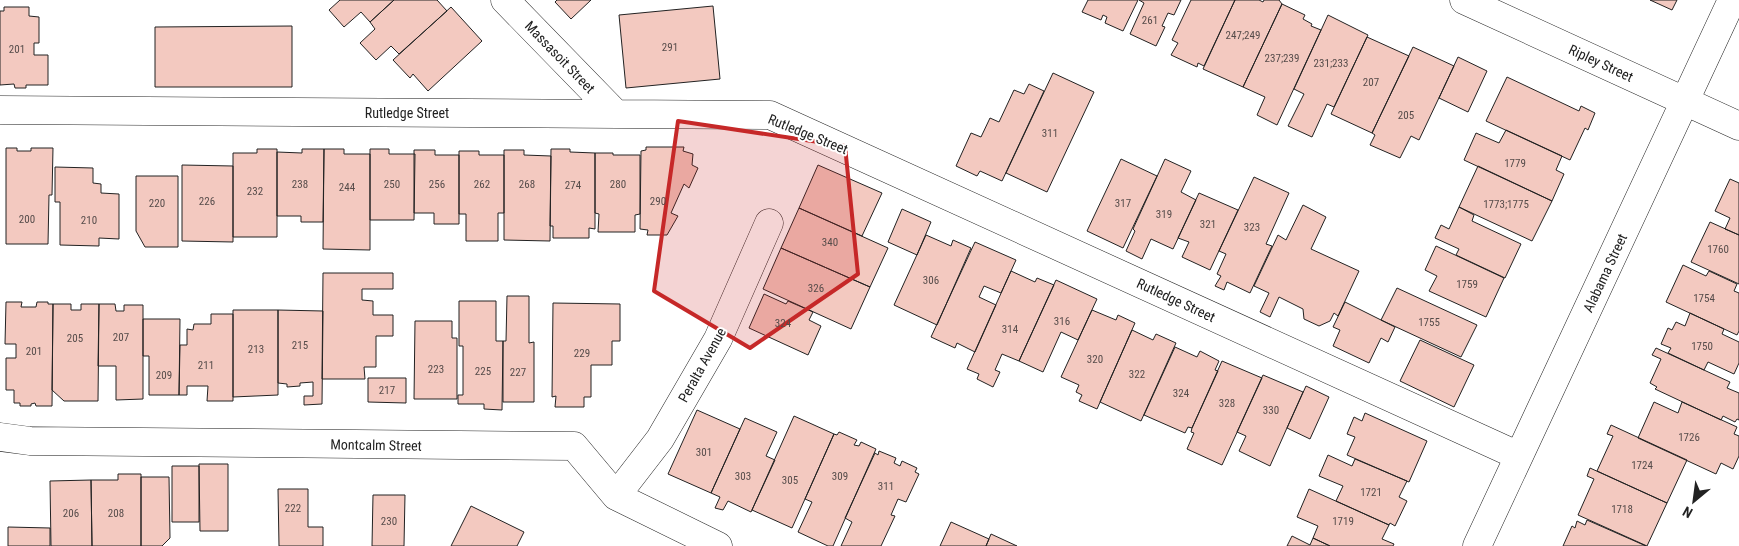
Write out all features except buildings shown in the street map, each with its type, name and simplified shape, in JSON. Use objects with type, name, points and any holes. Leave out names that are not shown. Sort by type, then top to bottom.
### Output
[{"type":"street","name":"Massasoit Street","points":[[505,0],[616,114]]},
{"type":"street","name":"Ripley Street","points":[[1464,0],[1739,126]]},
{"type":"street","name":"Alabama Street","points":[[1477,546],[1732,0]]},
{"type":"street","name":"Rutledge Street","points":[[0,110],[770,115],[1519,456]]},
{"type":"street","name":"Peralta Avenue","points":[[616,496],[660,439],[718,339],[769,223]]},
{"type":"street","name":"Montcalm Street","points":[[0,437],[30,442],[574,446],[616,496],[718,546]]},
{"type":"highlighted area","points":[[678,121],[845,146],[858,274],[750,348],[654,291]]}]
